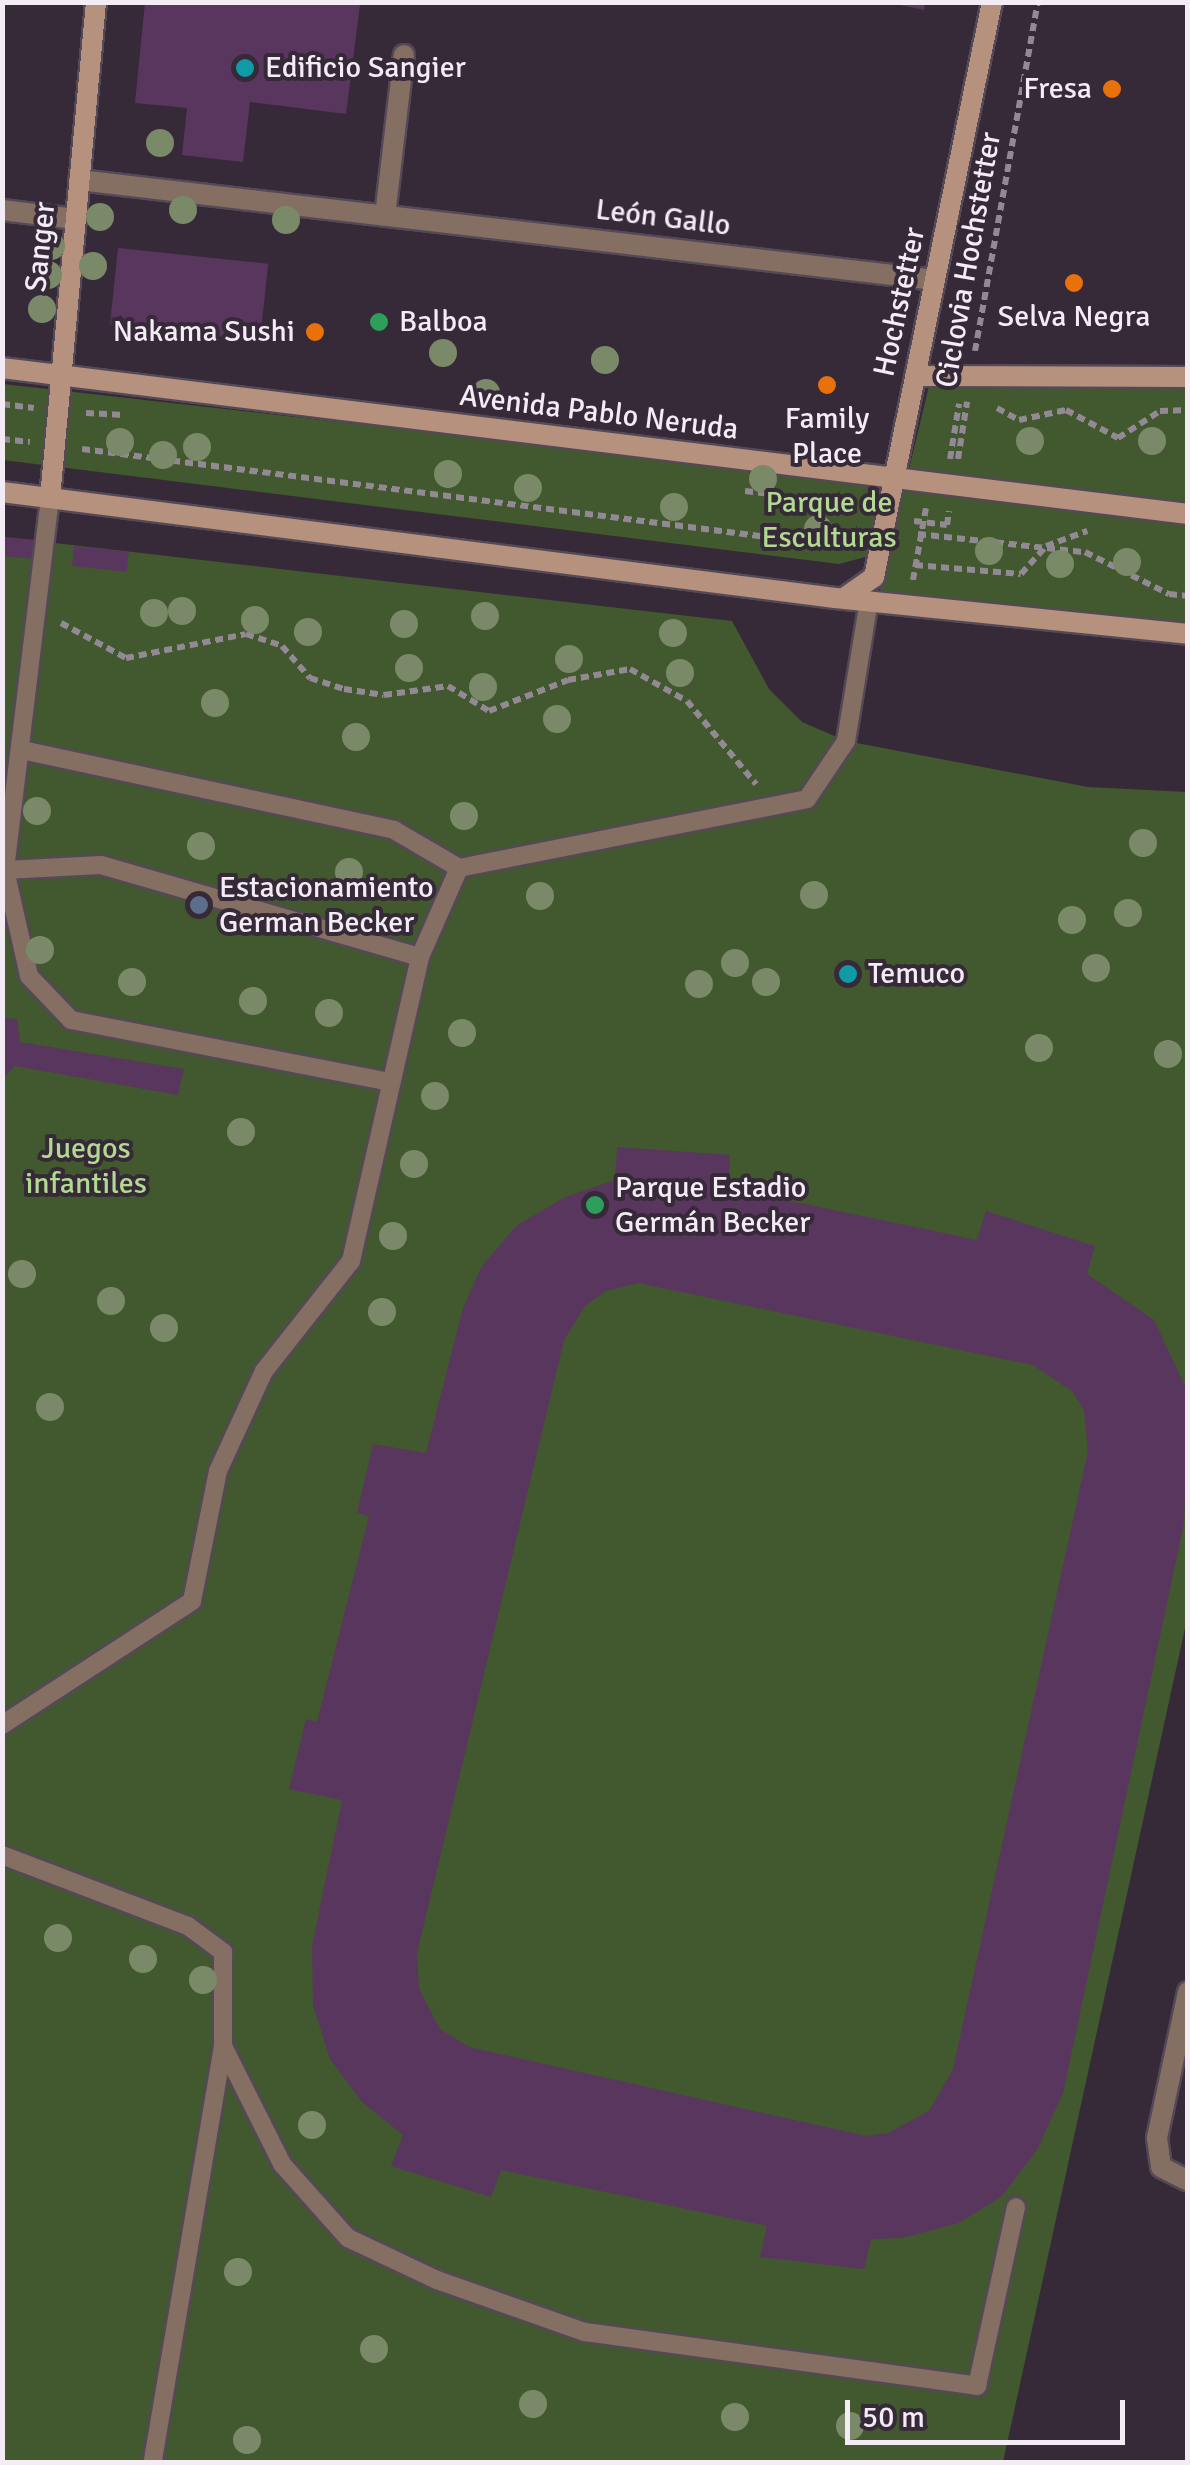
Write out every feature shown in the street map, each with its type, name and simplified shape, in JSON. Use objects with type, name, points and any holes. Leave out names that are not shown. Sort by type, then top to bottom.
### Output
[{"type":"main road","name":"Sanger","points":[[50,498],[58,374],[96,2]]},
{"type":"main road","name":"Hochstetter","points":[[844,598],[874,577],[992,2]]},
{"type":"main road","name":"Avenida Pablo Neruda","points":[[2,368],[893,482],[1188,514]]},
{"type":"main road","points":[[915,376],[1188,377]]},
{"type":"main road","points":[[2,492],[869,601],[1188,634]]},
{"type":"street","points":[[385,216],[404,55]]},
{"type":"street","name":"León Gallo","points":[[79,180],[935,280]]},
{"type":"street","points":[[2,210],[75,218]]},
{"type":"street","points":[[1188,1992],[1157,2138],[1161,2166],[1188,2181]]},
{"type":"lane","points":[[50,498],[40,610],[6,870],[29,976],[71,1020],[389,1082]]},
{"type":"lane","points":[[22,750],[394,830],[459,868],[807,799],[846,741],[869,601]]},
{"type":"lane","points":[[6,870],[101,865],[420,958]]},
{"type":"lane","points":[[2,1725],[192,1601],[218,1471],[264,1371],[351,1262],[420,958],[459,868]]},
{"type":"lane","points":[[2,1855],[209,1936],[223,1952],[223,2046],[153,2462]]},
{"type":"lane","points":[[223,2046],[282,2164],[348,2238],[437,2280],[585,2332],[977,2386],[1016,2207]]},
{"type":"path","name":"Ciclovia Hochstetter","points":[[947,525],[941,487],[967,404],[1038,2]]},
{"type":"path","points":[[909,605],[921,534],[950,458],[958,404],[1002,408],[1019,420],[1066,410],[1118,438],[1160,411],[1188,410]]},
{"type":"path","points":[[2,439],[879,555],[916,565],[1022,574],[1046,546],[1097,529]]},
{"type":"path","points":[[907,533],[1084,552],[1169,594],[1188,596]]},
{"type":"path","points":[[40,610],[126,658],[246,634],[282,646],[310,678],[344,689],[384,696],[448,686],[489,711],[568,680],[630,669],[688,701],[769,807]]},
{"type":"green space","name":"Parque de Esculturas","points":[[3,384],[863,481],[879,501],[869,556],[839,564],[3,460]]},
{"type":"green space","points":[[1187,385],[1187,624],[879,594],[929,386]]},
{"type":"green space","name":"Parque Estadio Germán Becker","points":[[3,537],[732,621],[769,689],[802,722],[846,741],[1088,787],[1187,792],[1187,1619],[1003,2462],[3,2462]]},
{"type":"building","name":"Edificio Sangier","points":[[145,2],[360,5],[346,114],[250,102],[243,162],[182,155],[187,108],[135,103]]},
{"type":"building","points":[[886,2],[925,2],[924,10]]},
{"type":"building","points":[[118,248],[268,264],[260,340],[110,325]]},
{"type":"building","points":[[3,537],[40,540],[38,559],[2,556]]},
{"type":"building","points":[[74,546],[129,552],[127,572],[72,566]]},
{"type":"building","points":[[2,1018],[17,1019],[20,1042],[184,1069],[178,1095],[15,1066],[2,1079]]},
{"type":"building","points":[[617,1147],[730,1155],[728,1188],[977,1240],[986,1211],[1095,1246],[1087,1274],[1154,1320],[1188,1393],[1184,1523],[1063,2093],[1037,2150],[1002,2196],[959,2223],[902,2238],[871,2239],[864,2269],[760,2257],[767,2226],[501,2170],[491,2197],[391,2166],[403,2135],[362,2102],[330,2059],[313,2005],[312,1946],[342,1800],[289,1789],[306,1719],[317,1722],[369,1516],[357,1513],[373,1444],[426,1453],[463,1308],[482,1266],[516,1226],[565,1197],[615,1180]],"holes":[[[638,1283],[1033,1365],[1072,1391],[1084,1410],[1088,1451],[953,2069],[929,2111],[888,2133],[866,2136],[469,2047],[440,2029],[419,1989],[417,1953],[564,1340],[585,1306],[606,1291]]]},
{"type":"place","name":"Edificio Sangier","points":[[245,68]]},
{"type":"place","name":"Fresa","points":[[1112,89]]},
{"type":"place","name":"Selva Negra","points":[[1074,283]]},
{"type":"place","name":"Balboa","points":[[379,322]]},
{"type":"place","name":"Nakama Sushi","points":[[315,332]]},
{"type":"place","name":"Family Place","points":[[827,385]]},
{"type":"place","name":"Estacionamiento German Becker","points":[[199,905]]},
{"type":"place","name":"Temuco","points":[[848,974]]},
{"type":"place","name":"Parque Estadio Germán Becker","points":[[595,1205]]},
{"type":"park label","name":"Juegos infantiles","points":[[86,1166]]}]
